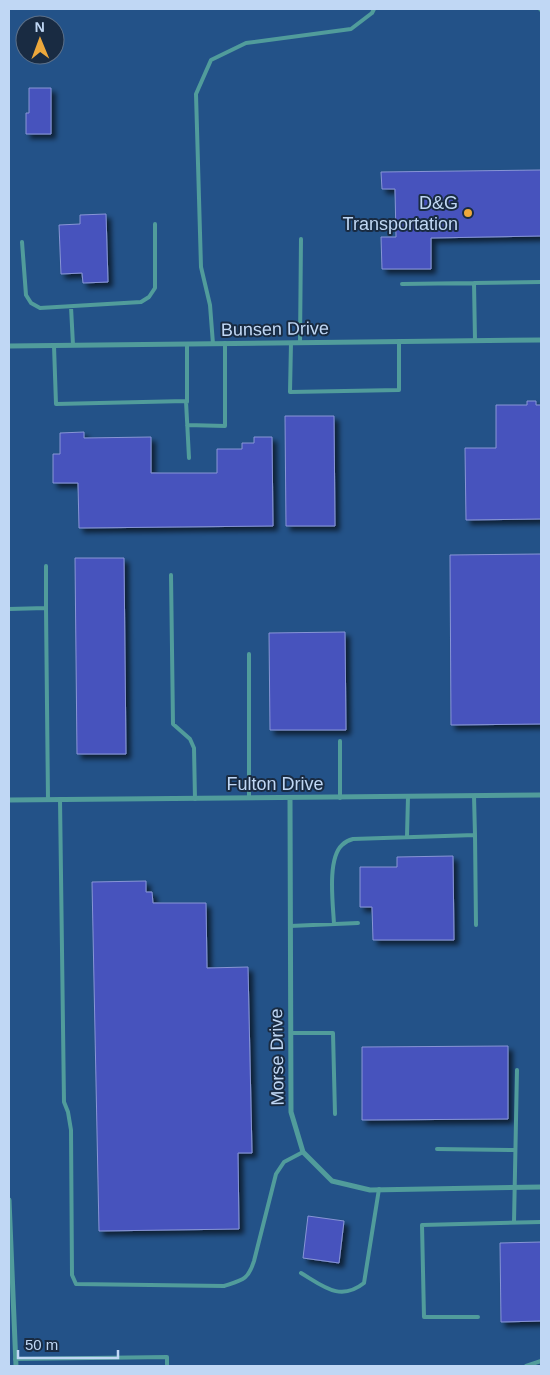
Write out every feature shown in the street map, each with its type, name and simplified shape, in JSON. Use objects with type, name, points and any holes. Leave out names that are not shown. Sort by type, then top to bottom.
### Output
[{"type":"street","name":"Bunsen Drive","points":[[9,346],[541,340]]},
{"type":"street","name":"Fulton Drive","points":[[9,800],[541,795]]},
{"type":"street","name":"Morse Drive","points":[[290,798],[291,1112],[303,1152],[332,1180],[370,1190],[541,1187]]},
{"type":"street","points":[[9,1200],[11,1302],[16,1366]]},
{"type":"lane","points":[[213,344],[210,305],[201,267],[196,94],[211,60],[246,43],[352,29],[372,13],[374,9]]},
{"type":"lane","points":[[22,242],[26,294],[31,303],[40,308],[141,302],[149,298],[155,288],[155,224]]},
{"type":"lane","points":[[300,343],[301,239]]},
{"type":"lane","points":[[402,284],[541,282]]},
{"type":"lane","points":[[474,283],[475,340]]},
{"type":"lane","points":[[71,307],[73,346]]},
{"type":"lane","points":[[291,343],[290,392],[399,390],[400,341]]},
{"type":"lane","points":[[186,344],[189,458]]},
{"type":"lane","points":[[188,425],[225,426],[225,344]]},
{"type":"lane","points":[[54,346],[56,404],[186,401],[187,404]]},
{"type":"lane","points":[[46,566],[48,800]]},
{"type":"lane","points":[[171,575],[174,724],[190,738],[194,748],[195,799]]},
{"type":"lane","points":[[9,609],[46,608]]},
{"type":"lane","points":[[249,654],[250,798]]},
{"type":"lane","points":[[340,741],[340,798]]},
{"type":"lane","points":[[474,796],[476,925]]},
{"type":"lane","points":[[407,836],[408,797]]},
{"type":"lane","points":[[60,799],[64,1102],[71,1130],[72,1275],[76,1284],[224,1286],[240,1281],[250,1274],[276,1174],[284,1162],[303,1152]]},
{"type":"lane","points":[[334,924],[333,865],[342,845],[353,838],[475,835]]},
{"type":"lane","points":[[290,926],[358,923]]},
{"type":"lane","points":[[291,1033],[333,1033],[335,1114]]},
{"type":"lane","points":[[514,1222],[517,1070]]},
{"type":"lane","points":[[437,1150],[515,1150]]},
{"type":"lane","points":[[301,1273],[327,1289],[338,1292],[352,1290],[364,1282],[379,1189]]},
{"type":"lane","points":[[478,1317],[424,1317],[422,1225],[541,1222]]},
{"type":"lane","points":[[15,1359],[167,1357],[167,1366]]},
{"type":"lane","points":[[526,1366],[541,1361]]},
{"type":"shaded area","points":[[9,9],[541,9],[541,1366],[9,1366]]},
{"type":"building","points":[[29,88],[51,88],[51,134],[26,134],[26,113],[29,113]]},
{"type":"building","name":"D&G Transportation","points":[[541,170],[541,236],[431,238],[431,269],[382,269],[381,237],[396,237],[395,189],[382,189],[381,172]]},
{"type":"building","points":[[106,214],[108,282],[83,283],[82,273],[61,274],[59,225],[80,224],[80,215]]},
{"type":"building","points":[[527,401],[536,401],[536,405],[541,405],[541,519],[466,520],[465,448],[496,448],[496,405],[527,405]]},
{"type":"building","points":[[285,416],[334,416],[335,526],[286,526]]},
{"type":"building","points":[[84,432],[84,438],[151,437],[151,473],[217,473],[217,449],[242,449],[242,443],[254,443],[254,437],[272,437],[273,526],[79,528],[78,483],[53,483],[53,454],[60,454],[60,433]]},
{"type":"building","points":[[541,554],[541,724],[451,725],[450,555]]},
{"type":"building","points":[[75,558],[124,558],[126,754],[77,754]]},
{"type":"building","points":[[345,632],[346,730],[270,730],[269,633]]},
{"type":"building","points":[[453,856],[454,940],[373,940],[372,907],[360,907],[360,867],[397,867],[397,857]]},
{"type":"building","points":[[146,881],[146,892],[152,892],[153,903],[206,903],[207,968],[248,967],[252,1153],[238,1153],[239,1229],[99,1231],[92,882]]},
{"type":"building","points":[[508,1046],[508,1119],[362,1120],[362,1047]]},
{"type":"building","points":[[308,1216],[344,1221],[339,1263],[303,1258]]},
{"type":"building","points":[[541,1242],[541,1321],[501,1322],[500,1243]]},
{"type":"place","name":"D&G Transportation","points":[[468,213]]}]
